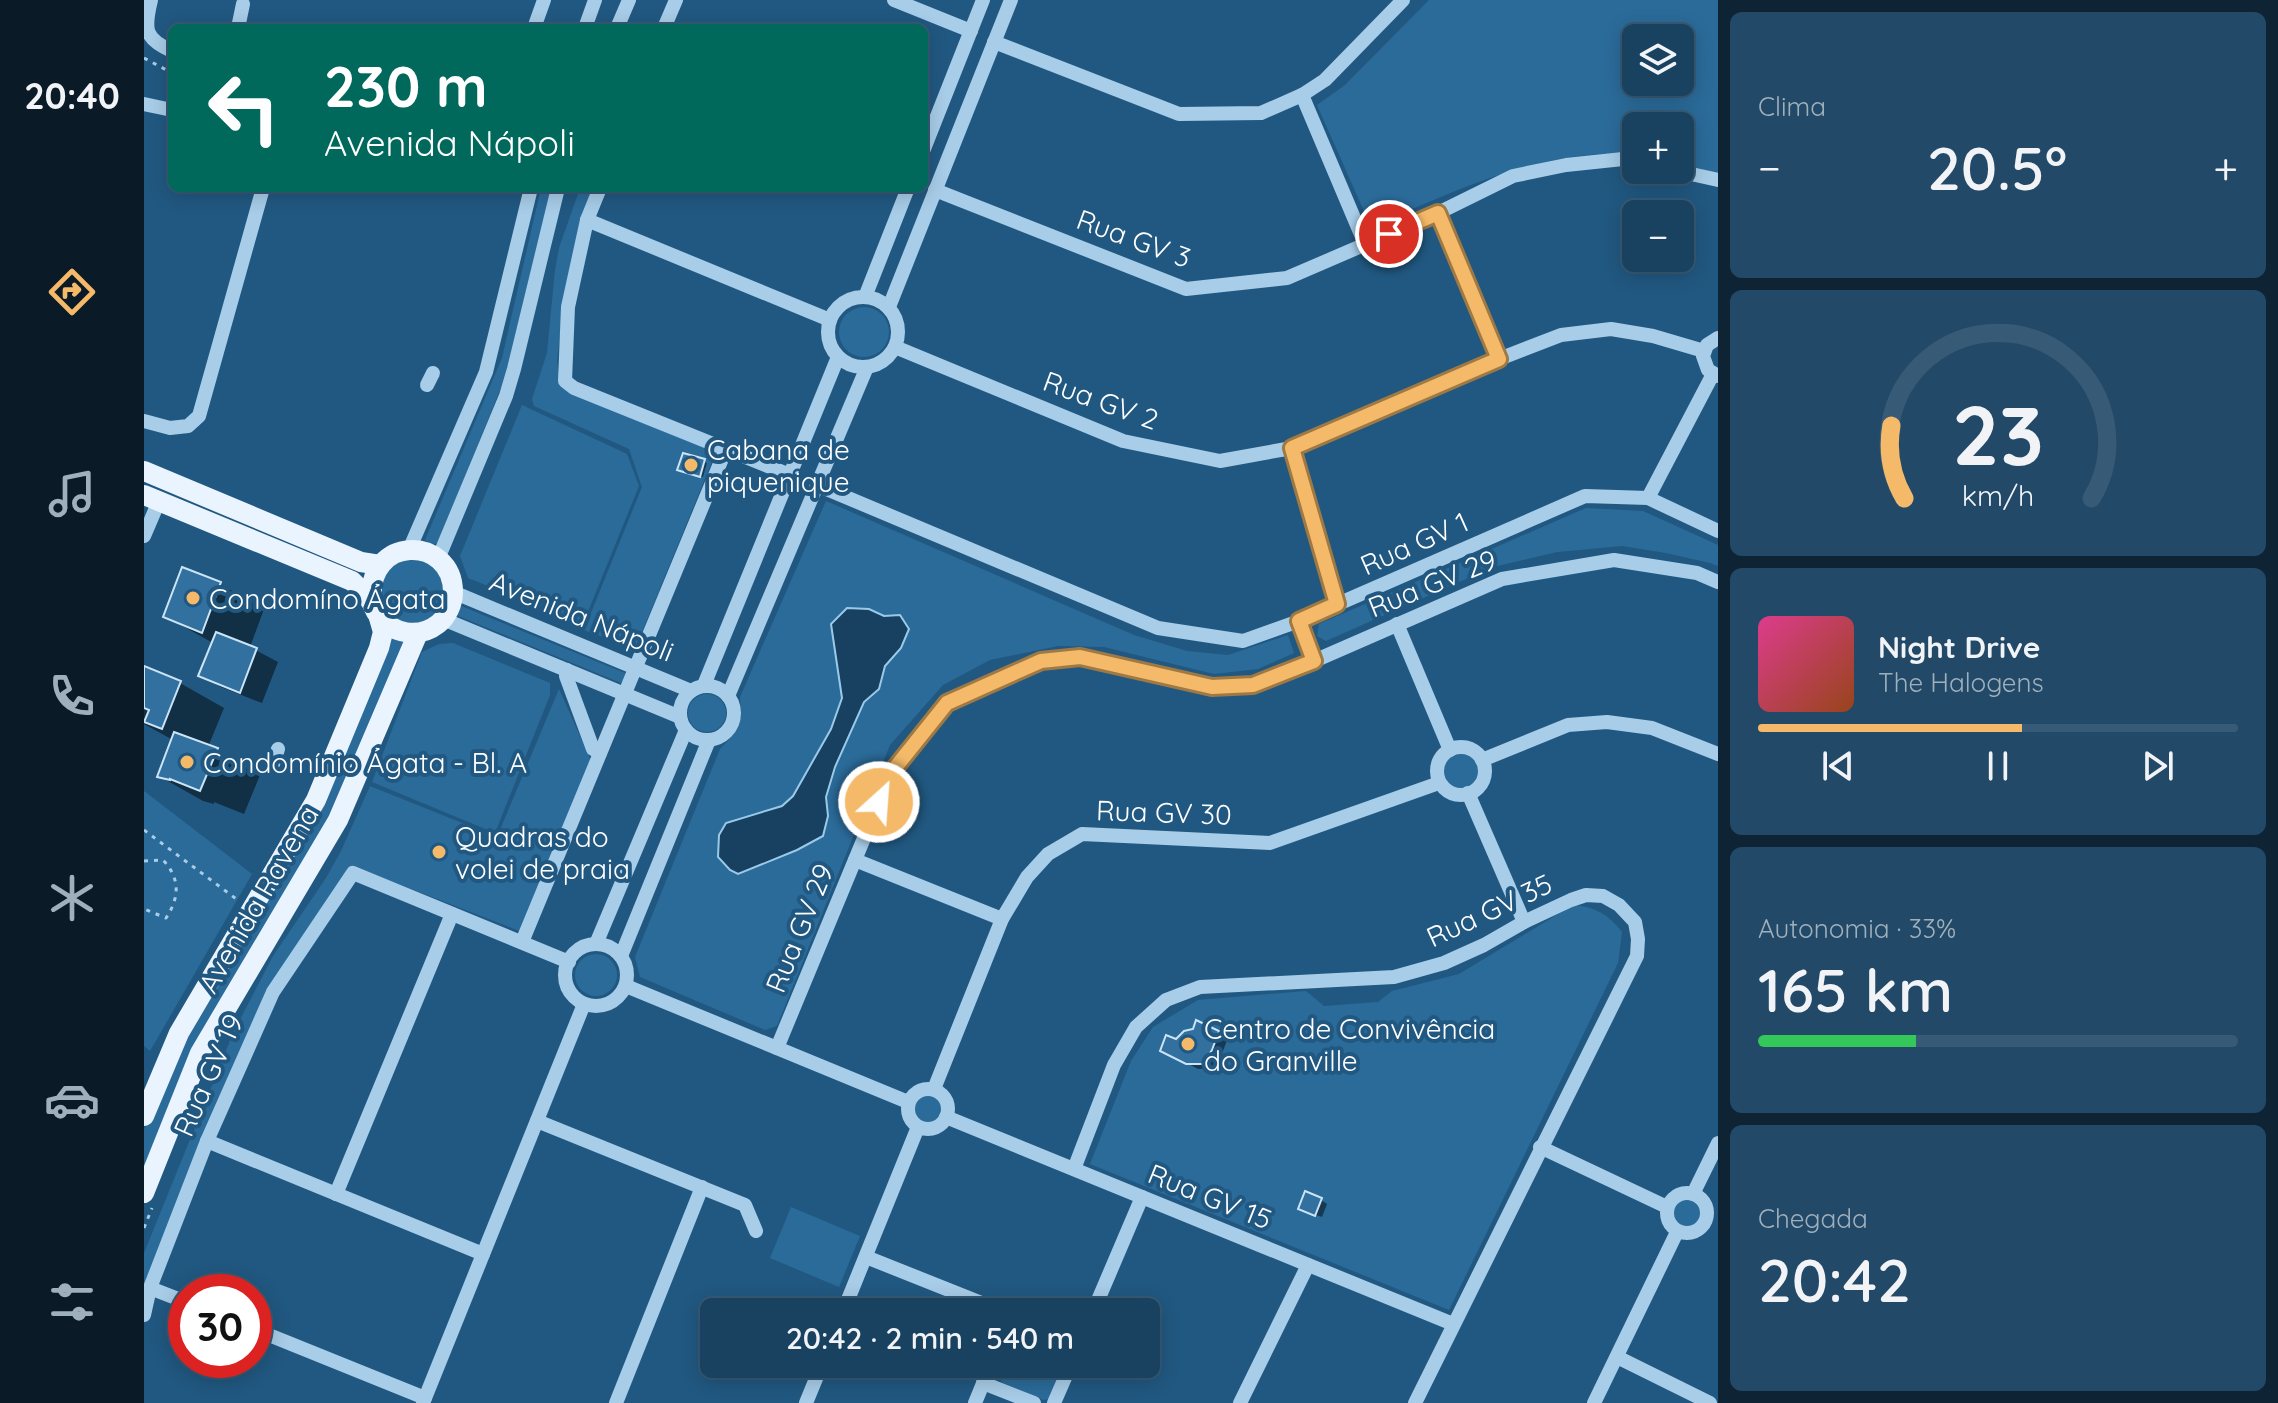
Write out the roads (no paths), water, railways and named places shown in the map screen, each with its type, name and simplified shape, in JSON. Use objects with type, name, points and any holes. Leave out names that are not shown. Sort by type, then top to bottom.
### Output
[{"type":"main road","points":[[144,471],[361,562],[380,565]]},
{"type":"main road","points":[[152,498],[352,581],[375,610],[390,627],[404,632],[427,630],[443,619],[452,602],[453,592],[447,568],[429,553],[409,550],[388,557],[373,576],[370,589],[375,610]]},
{"type":"main road","name":"Avenida Ravena","points":[[145,1110],[179,1033],[324,783],[379,648],[383,632],[375,610]]},
{"type":"main road","name":"Avenida Ravena","points":[[144,1193],[200,1053],[338,820],[418,633]]},
{"type":"street","points":[[151,0],[145,23],[147,35],[168,49]]},
{"type":"street","points":[[535,24],[544,0]]},
{"type":"street","points":[[586,24],[595,0]]},
{"type":"street","points":[[619,24],[629,0]]},
{"type":"street","points":[[666,24],[676,0]]},
{"type":"street","points":[[894,0],[971,31]]},
{"type":"street","points":[[928,139],[983,0]]},
{"type":"street","points":[[889,307],[1011,0]]},
{"type":"street","points":[[994,42],[1179,114],[1261,113],[1302,95],[1325,80],[1403,0]]},
{"type":"street","points":[[239,24],[243,4]]},
{"type":"street","points":[[1302,95],[1365,244]]},
{"type":"street","points":[[144,104],[168,109]]},
{"type":"street","points":[[940,108],[964,117]]},
{"type":"street","name":"Rua GV 3","points":[[935,190],[1186,289],[1287,278],[1438,213],[1513,176],[1566,165],[1622,159]]},
{"type":"street","points":[[1694,175],[1718,180]]},
{"type":"street","points":[[144,421],[170,428],[188,426],[199,416],[262,192]]},
{"type":"street","points":[[409,550],[486,372],[530,192]]},
{"type":"street","points":[[438,559],[506,396],[557,192]]},
{"type":"street","points":[[598,192],[587,220],[568,307],[565,381],[574,388],[790,475]]},
{"type":"street","points":[[865,297],[906,192]]},
{"type":"street","points":[[1438,213],[1499,359]]},
{"type":"street","points":[[587,220],[830,320]]},
{"type":"street","points":[[865,297],[874,298],[889,307],[898,326],[898,337],[895,347],[884,361],[867,367],[846,363],[838,357],[829,340],[830,320],[835,310],[854,298],[865,297]]},
{"type":"street","name":"Rua GV 2","points":[[895,347],[1123,441],[1220,461],[1292,448],[1561,335],[1611,329],[1653,336],[1704,351]]},
{"type":"street","points":[[1648,498],[1715,375],[1703,361],[1704,351],[1711,341],[1718,338]]},
{"type":"street","points":[[697,688],[838,357]]},
{"type":"street","points":[[621,956],[709,740],[730,727],[734,712],[728,696],[867,367]]},
{"type":"street","points":[[1292,448],[1337,604]]},
{"type":"street","points":[[522,942],[726,449]]},
{"type":"street","name":"Rua GV 1","points":[[817,485],[1158,628],[1243,641],[1299,621],[1585,496],[1648,498],[1718,531]]},
{"type":"street","points":[[144,536],[152,498]]},
{"type":"street","name":"Rua GV 29","points":[[777,1048],[891,773],[947,703],[1041,661],[1080,657],[1212,687],[1253,685],[1502,579],[1614,560],[1697,573],[1718,582]]},
{"type":"street","name":"Avenida Nápoli","points":[[453,592],[636,668],[697,688],[713,686],[728,696]]},
{"type":"street","name":"Avenida Nápoli","points":[[443,619],[625,694],[683,723],[692,736],[709,740]]},
{"type":"street","points":[[1299,621],[1314,661]]},
{"type":"street","points":[[1397,624],[1450,750]]},
{"type":"street","points":[[567,670],[566,676],[593,749],[600,753]]},
{"type":"street","name":"Avenida Nápoli","points":[[683,723],[682,702],[697,688]]},
{"type":"street","points":[[1482,760],[1568,725],[1607,722],[1652,728],[1718,754]]},
{"type":"street","points":[[596,944],[683,723]]},
{"type":"street","points":[[1468,748],[1482,760],[1484,774],[1478,788],[1456,794],[1439,783],[1438,763],[1450,750],[1468,748]]},
{"type":"street","points":[[273,764],[278,749]]},
{"type":"street","name":"Rua GV 30","points":[[934,1089],[1002,919],[1027,877],[1048,854],[1082,834],[1270,843],[1439,783]]},
{"type":"street","points":[[1468,793],[1524,922]]},
{"type":"street","points":[[855,860],[1002,919]]},
{"type":"street","name":"Rua GV 19","points":[[144,1315],[150,1288],[207,1141],[273,992],[353,873],[452,914]]},
{"type":"street","name":"Rua GV 35","points":[[1074,1169],[1114,1065],[1136,1027],[1166,1000],[1200,987],[1394,977],[1444,963],[1524,922],[1586,895],[1603,896],[1619,905],[1635,922],[1637,956],[1415,1403]]},
{"type":"street","points":[[336,1194],[452,914],[569,962]]},
{"type":"street","points":[[596,944],[614,949],[621,956],[626,965],[626,986],[613,1002],[604,1006],[584,1004],[569,991],[566,971],[580,949],[596,944]]},
{"type":"street","points":[[626,986],[908,1102]]},
{"type":"street","points":[[272,1337],[424,1400],[584,1004]]},
{"type":"street","points":[[922,1089],[934,1089],[947,1100],[948,1112],[934,1128],[923,1129],[913,1123],[908,1113],[908,1102],[922,1089]]},
{"type":"street","name":"Rua GV 15","points":[[946,1117],[1453,1324]]},
{"type":"street","points":[[537,1121],[745,1205],[756,1231]]},
{"type":"street","points":[[849,1298],[918,1127]]},
{"type":"street","points":[[207,1141],[483,1254]]},
{"type":"street","points":[[1693,1194],[1718,1143]]},
{"type":"street","points":[[1540,1147],[1667,1207]]},
{"type":"street","points":[[616,1403],[702,1187]]},
{"type":"street","points":[[1681,1193],[1693,1194],[1705,1204],[1711,1226],[1689,1234],[1677,1232],[1666,1218],[1667,1207],[1681,1193]]},
{"type":"street","points":[[1099,1298],[1142,1197]]},
{"type":"street","points":[[1594,1403],[1677,1232]]},
{"type":"street","points":[[866,1257],[969,1298]]},
{"type":"street","points":[[1240,1403],[1308,1265]]},
{"type":"street","points":[[150,1288],[168,1295]]},
{"type":"street","points":[[1617,1357],[1710,1403]]},
{"type":"street","points":[[806,1403],[816,1378]]},
{"type":"street","points":[[975,1403],[985,1378]]},
{"type":"street","points":[[1054,1403],[1065,1378]]},
{"type":"street","points":[[983,1383],[1034,1403]]},
{"type":"place","name":"Cabana de piquenique","points":[[691,465]]},
{"type":"place","name":"Condomíno Ágata","points":[[193,598]]},
{"type":"place","name":"Condomínio Ágata - Bl. A","points":[[187,762]]},
{"type":"place","name":"Quadras do volei de praia","points":[[439,852]]},
{"type":"place","name":"Centro de Convivência do Granville","points":[[1188,1044]]}]
